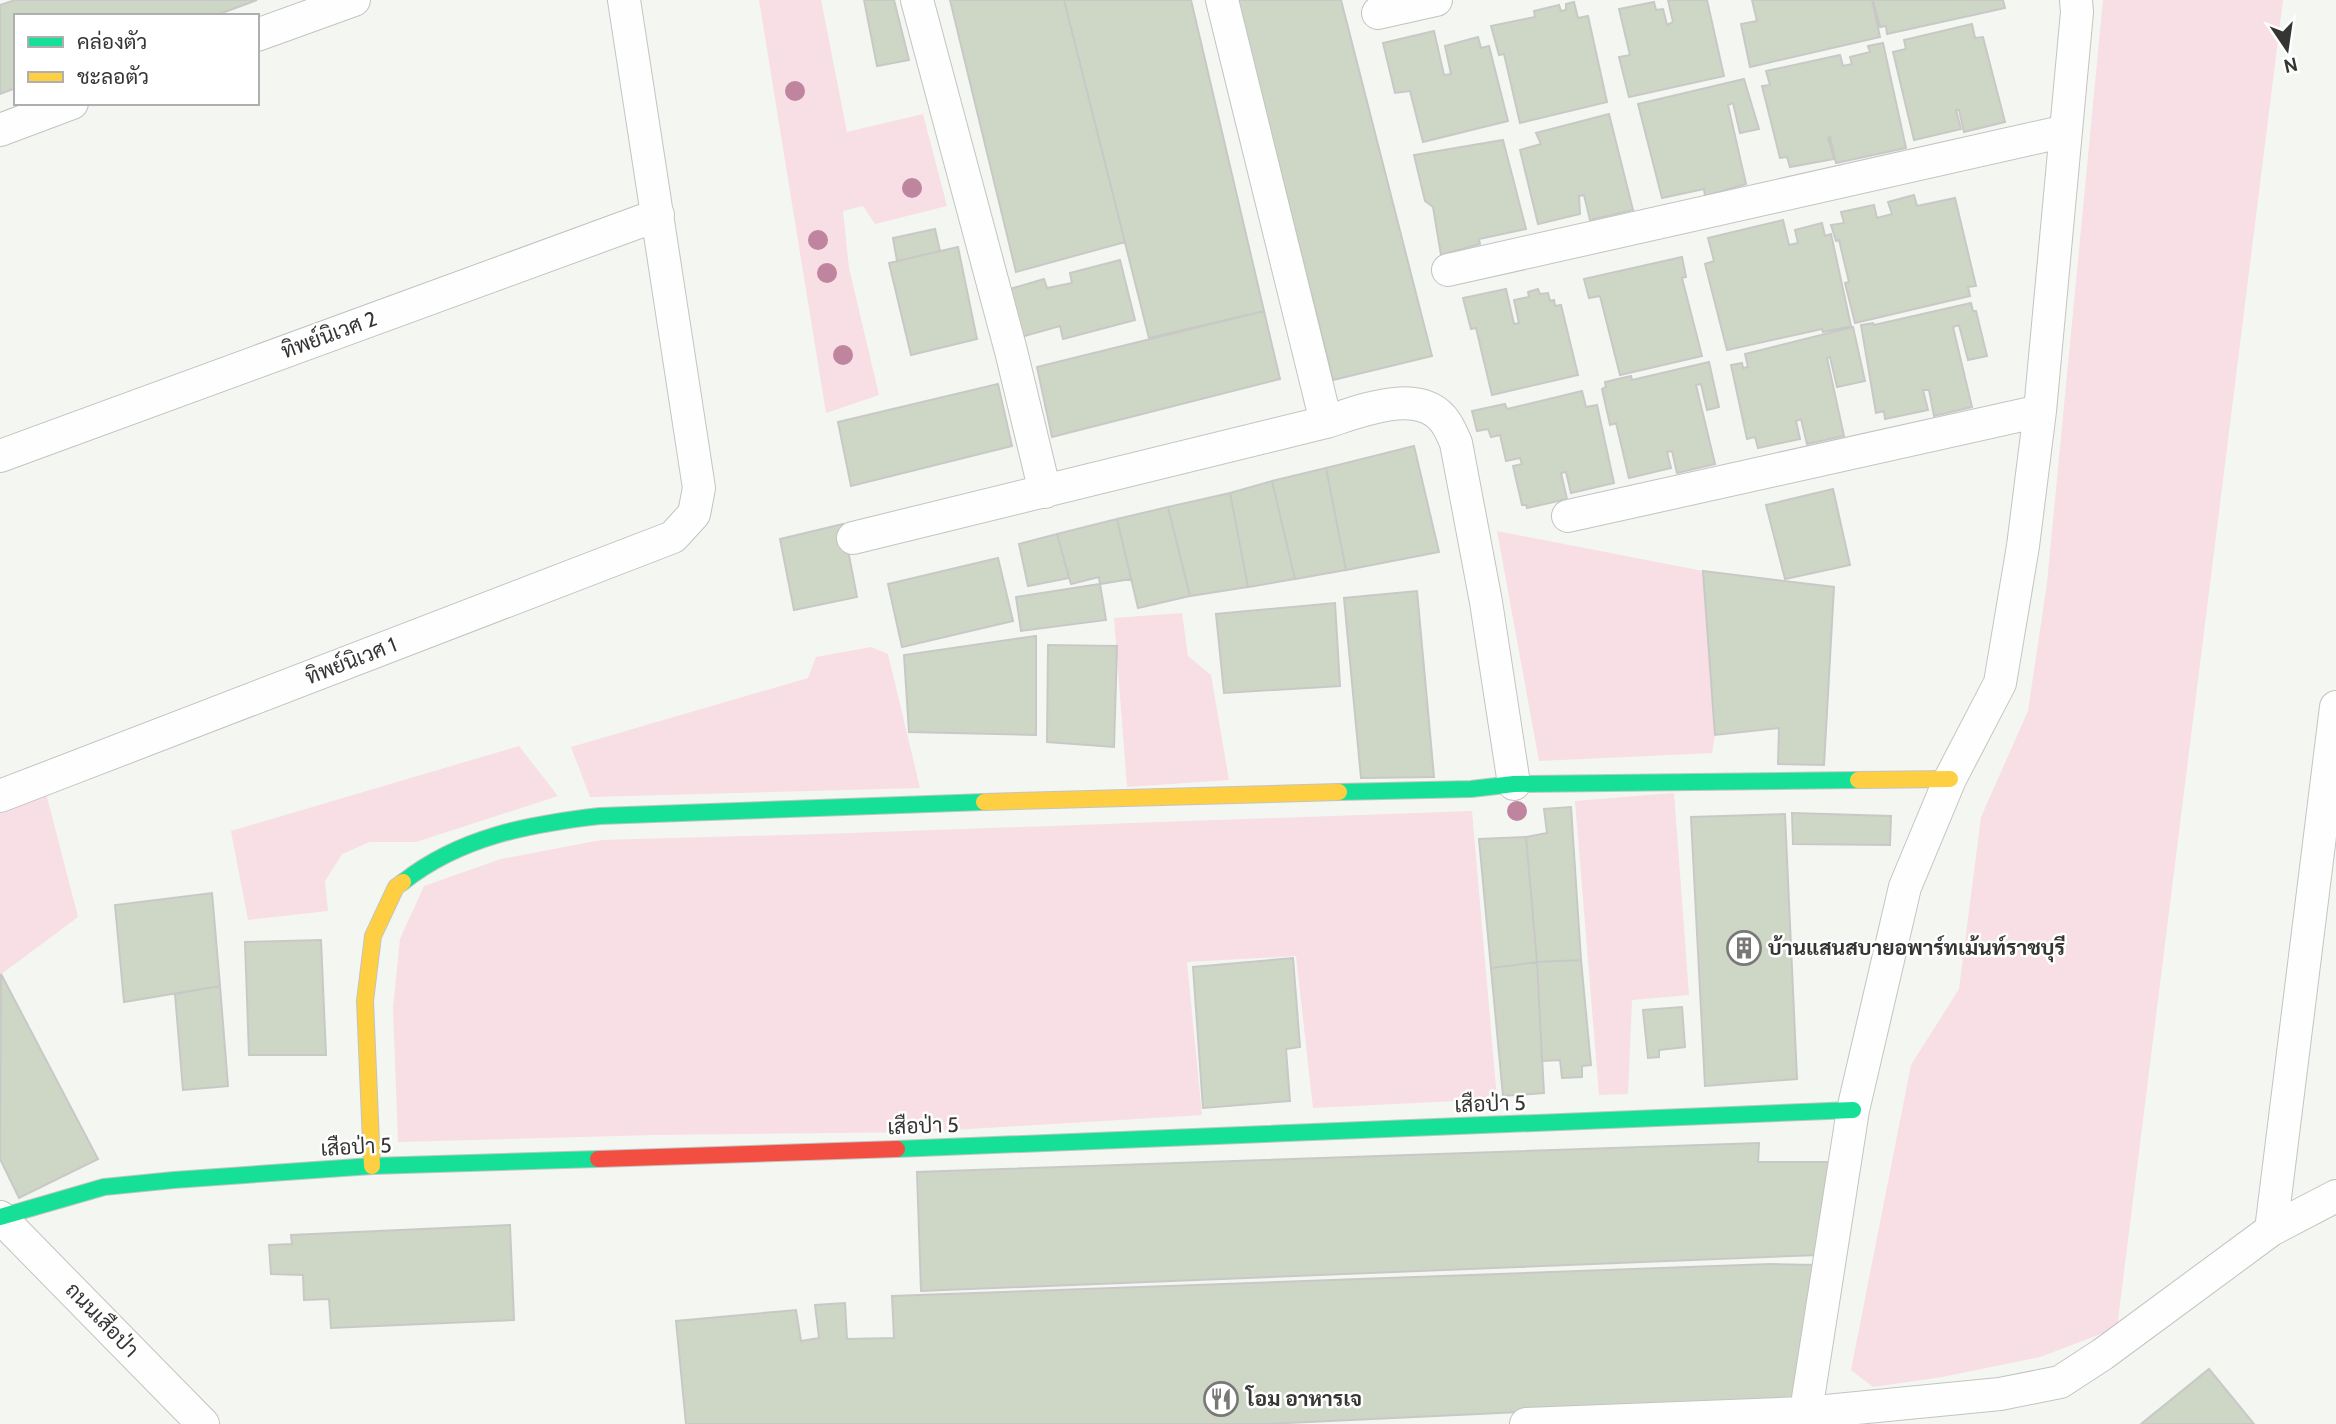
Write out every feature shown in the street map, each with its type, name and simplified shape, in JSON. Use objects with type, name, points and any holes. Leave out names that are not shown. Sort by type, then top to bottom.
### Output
[{"type":"street","points":[[259,35],[354,0]]},
{"type":"street","points":[[624,0],[658,215]]},
{"type":"street","points":[[917,0],[1011,351],[1045,492]]},
{"type":"street","points":[[1222,0],[1326,422]]},
{"type":"street","points":[[1378,13],[1436,0]]},
{"type":"street","points":[[1805,1418],[1853,1110],[1905,887],[1950,779],[2000,683],[2023,546],[2040,411],[2076,0]]},
{"type":"street","points":[[0,130],[67,105]]},
{"type":"street","points":[[1448,270],[2066,131]]},
{"type":"street","name":"ทิพย์นิเวศ 2","points":[[0,456],[658,215]]},
{"type":"street","name":"ทิพย์นิเวศ 1","points":[[0,796],[673,537],[694,514],[699,488],[658,215]]},
{"type":"street","points":[[853,538],[1326,422],[1394,402],[1425,406],[1445,420],[1456,443],[1473,530],[1514,784]]},
{"type":"street","points":[[1568,516],[2040,411]]},
{"type":"street","points":[[2271,1230],[2336,708]]},
{"type":"street","points":[[372,1166],[365,1001],[373,936],[396,887],[420,868],[449,852],[489,836],[545,822],[600,816],[1030,800],[1471,789],[1514,784],[1950,779]]},
{"type":"street","name":"เสือป่า 5","points":[[0,1217],[104,1187],[372,1166],[755,1154],[1853,1110]]},
{"type":"street","points":[[1526,1424],[1805,1418],[2000,1394],[2060,1382],[2103,1354],[2271,1230],[2336,1196]]},
{"type":"street","name":"ถนนเสือป่า","points":[[0,1217],[203,1424]]},
{"type":"shaded area","points":[[759,0],[821,0],[847,132],[923,114],[947,206],[875,224],[863,206],[843,211],[849,268],[879,395],[826,413]]},
{"type":"shaded area","points":[[2103,0],[2283,0],[2117,1328],[2040,1357],[1942,1377],[1873,1387],[1851,1370],[1911,1065],[1959,989],[1981,817],[2028,711],[2047,583]]},
{"type":"shaded area","points":[[1497,531],[1703,571],[1715,735],[1712,753],[1539,761]]},
{"type":"shaded area","points":[[1182,613],[1188,656],[1211,675],[1229,780],[1127,787],[1114,618]]},
{"type":"shaded area","points":[[871,647],[888,654],[920,788],[590,797],[571,747],[808,678],[816,657]]},
{"type":"shaded area","points":[[519,746],[558,796],[416,842],[370,842],[342,854],[325,881],[328,911],[248,920],[231,831]]},
{"type":"shaded area","points":[[46,793],[78,917],[0,975],[0,810]]},
{"type":"shaded area","points":[[1674,793],[1689,995],[1632,1000],[1628,1094],[1599,1095],[1575,801]]},
{"type":"shaded area","points":[[1472,811],[1497,1099],[1313,1108],[1296,956],[1187,962],[1202,1115],[920,1132],[398,1142],[393,1008],[400,939],[424,886],[501,859],[601,840]]},
{"type":"building","points":[[15,0],[257,0],[219,14],[14,14],[14,89],[0,94],[0,5]]},
{"type":"building","points":[[864,0],[894,0],[909,60],[877,66]]},
{"type":"building","points":[[950,0],[1064,0],[1125,242],[1016,272]]},
{"type":"building","points":[[1064,0],[1191,0],[1264,311],[1149,338]]},
{"type":"building","points":[[1237,0],[1341,0],[1432,356],[1333,380]]},
{"type":"building","points":[[1668,0],[1707,0],[1724,76],[1629,97],[1619,57],[1630,55],[1619,9],[1654,2],[1656,10],[1663,9],[1667,25],[1673,22]]},
{"type":"building","points":[[1752,0],[1872,0],[1880,37],[1750,67],[1741,24],[1757,21]]},
{"type":"building","points":[[1873,0],[2003,0],[2005,8],[1887,34],[1886,26],[1880,27]]},
{"type":"building","points":[[1574,2],[1578,18],[1588,16],[1607,102],[1520,123],[1504,54],[1499,55],[1491,26],[1535,17],[1534,11],[1559,5],[1561,11],[1566,10],[1566,4]]},
{"type":"building","points":[[1972,24],[1975,38],[1983,37],[2005,122],[1964,132],[1959,110],[1956,110],[1961,129],[1914,140],[1893,52],[1906,49],[1904,40]]},
{"type":"building","points":[[1434,31],[1444,75],[1451,74],[1445,46],[1478,37],[1481,48],[1489,46],[1508,121],[1423,142],[1410,91],[1395,93],[1383,43]]},
{"type":"building","points":[[1883,43],[1906,148],[1836,163],[1830,137],[1828,138],[1834,159],[1790,167],[1787,157],[1780,158],[1762,86],[1770,85],[1766,71],[1840,55],[1843,66],[1852,64],[1850,57],[1870,52],[1868,46]]},
{"type":"building","points":[[1744,79],[1759,129],[1740,133],[1733,103],[1728,105],[1746,184],[1705,196],[1704,189],[1662,198],[1638,104]]},
{"type":"building","points":[[1609,114],[1633,210],[1590,220],[1584,195],[1579,196],[1580,214],[1538,224],[1520,150],[1541,144],[1536,133]]},
{"type":"building","points":[[1503,140],[1526,229],[1479,239],[1480,244],[1441,255],[1433,207],[1425,201],[1414,155]]},
{"type":"building","points":[[1914,195],[1917,206],[1955,198],[1976,286],[1968,287],[1970,296],[1855,323],[1845,283],[1849,282],[1839,240],[1836,241],[1831,225],[1844,223],[1841,212],[1874,205],[1877,218],[1892,214],[1888,202]]},
{"type":"building","points":[[1783,220],[1789,245],[1798,243],[1795,230],[1822,223],[1825,236],[1831,234],[1851,326],[1823,332],[1822,329],[1727,350],[1705,264],[1714,261],[1708,238]]},
{"type":"building","points":[[935,229],[940,251],[897,261],[893,238]]},
{"type":"building","points":[[958,247],[977,339],[911,355],[889,263]]},
{"type":"building","points":[[1682,257],[1686,277],[1682,278],[1702,356],[1620,375],[1600,296],[1589,298],[1584,279]]},
{"type":"building","points":[[1120,260],[1135,320],[1063,339],[1060,326],[1021,337],[1010,289],[1044,279],[1047,288],[1072,283],[1070,273]]},
{"type":"building","points":[[1506,289],[1514,324],[1519,323],[1514,300],[1529,297],[1528,292],[1538,289],[1540,294],[1548,293],[1555,306],[1561,305],[1578,375],[1492,395],[1476,328],[1471,329],[1463,298]]},
{"type":"building","points":[[1971,303],[1973,311],[1976,311],[1987,356],[1968,360],[1959,325],[1953,327],[1972,407],[1934,416],[1929,390],[1923,390],[1928,410],[1885,419],[1884,411],[1876,413],[1861,325],[1874,325]]},
{"type":"building","points":[[1264,311],[1280,379],[1052,437],[1037,367]]},
{"type":"building","points":[[1853,327],[1865,381],[1837,387],[1830,357],[1827,358],[1844,436],[1807,444],[1801,419],[1796,421],[1800,439],[1758,448],[1755,437],[1747,439],[1731,365],[1742,363],[1743,368],[1748,367],[1745,354]]},
{"type":"building","points":[[1709,362],[1719,407],[1707,410],[1701,384],[1696,385],[1715,464],[1677,473],[1672,451],[1667,452],[1671,468],[1629,478],[1616,423],[1610,425],[1602,389],[1606,387],[1605,382],[1631,376],[1632,380]]},
{"type":"building","points":[[998,384],[1012,446],[851,486],[838,422]]},
{"type":"building","points":[[1582,391],[1586,407],[1597,405],[1614,483],[1571,493],[1566,472],[1561,473],[1567,499],[1527,508],[1522,505],[1513,466],[1522,464],[1520,458],[1506,461],[1500,435],[1491,437],[1488,429],[1477,431],[1472,411],[1505,404],[1507,409]]},
{"type":"building","points":[[1414,446],[1439,552],[1346,570],[1326,468]]},
{"type":"building","points":[[1326,468],[1346,570],[1295,579],[1272,481]]},
{"type":"building","points":[[1272,481],[1295,579],[1248,587],[1230,493]]},
{"type":"building","points":[[1833,489],[1850,565],[1785,579],[1766,505]]},
{"type":"building","points":[[1230,493],[1248,587],[1190,596],[1168,507]]},
{"type":"building","points":[[1168,507],[1190,596],[1138,608],[1117,519]]},
{"type":"building","points":[[1117,519],[1131,579],[1100,584],[1099,577],[1071,584],[1057,534]]},
{"type":"building","points":[[843,524],[857,597],[794,610],[780,539]]},
{"type":"building","points":[[1057,534],[1069,578],[1028,586],[1019,544]]},
{"type":"building","points":[[998,558],[1013,621],[902,647],[888,584]]},
{"type":"building","points":[[1703,571],[1834,587],[1824,765],[1778,764],[1779,728],[1715,735]]},
{"type":"building","points":[[1100,584],[1106,620],[1021,631],[1016,597]]},
{"type":"building","points":[[1417,591],[1434,777],[1361,778],[1344,598]]},
{"type":"building","points":[[1335,603],[1340,686],[1224,693],[1216,614]]},
{"type":"building","points":[[1036,636],[1036,735],[909,732],[904,655]]},
{"type":"building","points":[[1048,645],[1117,646],[1114,747],[1047,742]]},
{"type":"building","points":[[1571,807],[1581,960],[1537,962],[1526,837],[1547,833],[1544,809]]},
{"type":"building","points":[[1792,813],[1891,816],[1890,845],[1793,844]]},
{"type":"building","name":"บ้านแสนสบายอพาร์ทเม้นท์ราชบุรี","points":[[1785,814],[1797,1079],[1705,1086],[1691,817]]},
{"type":"building","points":[[1526,837],[1537,962],[1491,968],[1479,839]]},
{"type":"building","points":[[212,893],[220,986],[124,1002],[115,905]]},
{"type":"building","points":[[321,940],[326,1055],[249,1055],[245,942]]},
{"type":"building","points":[[1293,958],[1300,1047],[1286,1049],[1290,1101],[1203,1108],[1193,967]]},
{"type":"building","points":[[1581,960],[1591,1065],[1582,1066],[1582,1077],[1562,1078],[1560,1060],[1542,1061],[1537,962]]},
{"type":"building","points":[[1537,962],[1544,1093],[1503,1096],[1491,968]]},
{"type":"building","points":[[1,974],[98,1159],[19,1198],[0,1159]]},
{"type":"building","points":[[220,986],[228,1086],[183,1090],[175,994]]},
{"type":"building","points":[[1682,1007],[1685,1047],[1659,1050],[1659,1057],[1648,1058],[1643,1010]]},
{"type":"building","points":[[1759,1143],[1758,1162],[1831,1162],[1818,1255],[921,1291],[917,1172]]},
{"type":"building","points":[[510,1225],[514,1320],[331,1328],[329,1299],[304,1300],[303,1275],[271,1274],[269,1245],[292,1244],[291,1235]]},
{"type":"building","points":[[1771,1264],[1816,1265],[1794,1399],[1267,1424],[686,1424],[676,1321],[796,1310],[801,1341],[819,1338],[815,1305],[845,1303],[847,1339],[894,1338],[892,1296]]},
{"type":"building","points":[[2209,1369],[2254,1424],[2141,1424]]},
{"type":"traffic: fast","points":[[1339,792],[1471,789],[1514,784],[1858,780]]},
{"type":"traffic: fast","points":[[403,882],[425,867],[472,843],[521,829],[573,819],[984,802]]},
{"type":"traffic: fast","points":[[897,1149],[1853,1110]]},
{"type":"traffic: fast","points":[[0,1217],[104,1187],[174,1180],[372,1166],[598,1159]]},
{"type":"traffic: slow","points":[[1858,780],[1950,779]]},
{"type":"traffic: slow","points":[[984,802],[1339,792]]},
{"type":"traffic: slow","points":[[372,1166],[365,1001],[373,936],[396,887],[403,882]]},
{"type":"traffic: jam","points":[[598,1159],[897,1149]]},
{"type":"place","name":"บ้านแสนสบายอพาร์ทเม้นท์ราชบุรี","points":[[1744,948]]},
{"type":"place","name":"โอม อาหารเจ","points":[[1221,1399]]}]
